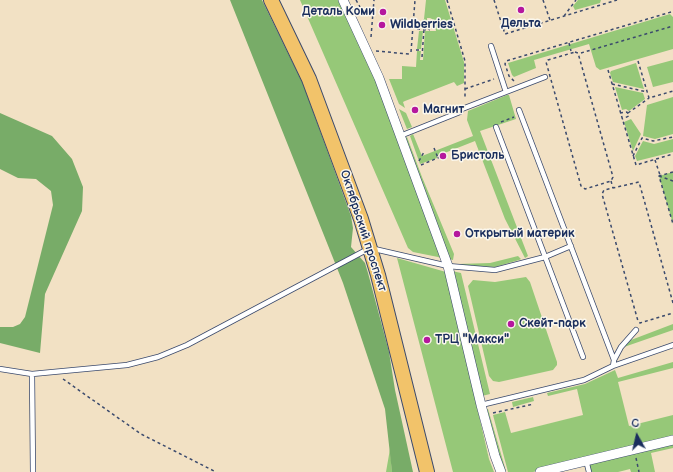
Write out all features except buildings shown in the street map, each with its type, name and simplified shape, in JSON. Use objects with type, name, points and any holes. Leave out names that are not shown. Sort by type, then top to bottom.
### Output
[{"type":"main road","name":"Октябрьский проспект","points":[[272,1],[309,79],[370,248],[427,472]]},
{"type":"street","points":[[343,0],[379,78],[448,266],[481,405],[501,472]]},
{"type":"street","points":[[540,472],[673,440]]},
{"type":"lane","points":[[490,46],[506,92]]},
{"type":"lane","points":[[400,136],[460,112],[462,109],[545,77]]},
{"type":"lane","points":[[520,112],[614,360]]},
{"type":"lane","points":[[496,127],[583,357]]},
{"type":"lane","points":[[0,369],[32,374],[127,365],[158,357],[187,345],[370,248],[448,266],[495,270],[545,257],[571,246]]},
{"type":"lane","points":[[613,366],[614,360],[621,347],[636,330]]},
{"type":"lane","points":[[481,405],[584,380],[613,366],[673,345]]},
{"type":"lane","points":[[32,374],[33,472]]},
{"type":"lane","points":[[586,460],[589,472]]},
{"type":"path","points":[[356,0],[360,7]]},
{"type":"path","points":[[371,39],[374,0]]},
{"type":"path","points":[[372,51],[409,54],[411,52],[415,0]]},
{"type":"path","points":[[447,0],[465,61],[465,98]]},
{"type":"path","points":[[494,0],[505,34],[617,0]]},
{"type":"path","points":[[544,0],[550,20]]},
{"type":"path","points":[[564,16],[576,0]]},
{"type":"path","points":[[604,0],[605,4]]},
{"type":"path","points":[[516,82],[509,74],[505,64],[506,61],[671,12],[673,14]]},
{"type":"path","points":[[417,29],[429,30],[429,21]]},
{"type":"path","points":[[581,53],[673,26]]},
{"type":"path","points":[[422,57],[424,29]]},
{"type":"path","points":[[569,42],[571,51]]},
{"type":"path","points":[[416,50],[422,50]]},
{"type":"path","points":[[611,181],[585,189],[581,186],[546,62],[548,60],[575,52],[578,53],[613,177],[611,181],[613,188]]},
{"type":"path","points":[[638,61],[649,98]]},
{"type":"path","points":[[608,70],[636,165],[673,154]]},
{"type":"path","points":[[466,89],[509,74]]},
{"type":"path","points":[[612,84],[647,92]]},
{"type":"path","points":[[620,113],[628,113],[649,98],[673,91]]},
{"type":"path","points":[[496,127],[497,124],[520,112]]},
{"type":"path","points":[[622,119],[629,117],[628,113]]},
{"type":"path","points":[[633,156],[642,138],[653,142],[673,137]]},
{"type":"path","points":[[419,165],[439,157],[434,148]]},
{"type":"path","points":[[418,162],[424,152]]},
{"type":"path","points":[[655,159],[673,223]]},
{"type":"path","points":[[660,176],[673,172]]},
{"type":"path","points":[[660,176],[673,181]]},
{"type":"path","points":[[673,303],[639,182],[604,190],[602,194],[638,321],[640,323],[673,313]]},
{"type":"path","points":[[54,372],[141,434],[216,472]]},
{"type":"path","points":[[491,414],[534,404]]},
{"type":"path","points":[[636,458],[639,472]]},
{"type":"green space","points":[[230,0],[262,0],[303,84],[351,216],[353,228],[351,247],[365,263],[368,273],[389,352],[395,390],[413,472],[392,472],[385,409],[343,283]]},
{"type":"green space","points":[[300,0],[347,0],[405,138],[407,137],[454,254],[453,260],[413,252],[408,248]]},
{"type":"green space","points":[[426,0],[445,0],[464,62],[464,83],[457,86],[454,82],[405,101],[403,102],[405,108],[399,104],[389,79],[402,79],[402,66],[416,67],[417,51],[421,51],[420,60],[423,60],[425,31],[436,31],[434,20],[430,18],[427,18],[427,28],[419,27],[424,19]]},
{"type":"green space","points":[[578,0],[601,0],[600,3],[575,10],[573,6]]},
{"type":"green space","points":[[670,14],[673,17],[673,49],[600,70],[596,67],[589,44],[534,60],[536,68],[514,77],[512,75],[508,63]]},
{"type":"green space","points":[[419,31],[423,31],[421,49],[417,49]]},
{"type":"green space","points":[[673,60],[673,82],[653,87],[647,67]]},
{"type":"green space","points":[[636,63],[644,89],[613,82],[610,73],[611,71]]},
{"type":"green space","points":[[615,87],[643,93],[645,99],[629,111],[626,109],[622,110]]},
{"type":"green space","points":[[509,95],[516,119],[480,131],[528,256],[525,258],[505,219],[475,141],[420,164],[410,136],[413,134],[422,156],[473,136],[467,120],[468,111]]},
{"type":"green space","points":[[673,97],[673,134],[655,139],[643,136],[647,105]]},
{"type":"green space","points":[[399,109],[406,113],[412,127],[407,129]]},
{"type":"green space","points":[[0,113],[52,136],[72,159],[83,187],[82,211],[45,294],[40,353],[0,343],[0,327],[13,327],[20,324],[25,317],[53,205],[51,191],[36,179],[18,178],[0,169]]},
{"type":"green space","points":[[631,119],[641,134],[633,151],[624,122]]},
{"type":"green space","points":[[673,139],[673,152],[637,161],[635,156],[643,141],[654,144]]},
{"type":"green space","points":[[673,172],[673,224],[659,176]]},
{"type":"green space","points":[[518,256],[521,259],[495,267],[458,265],[490,263]]},
{"type":"green space","points":[[397,258],[446,272],[489,459],[494,472],[453,472]]},
{"type":"green space","points":[[452,271],[461,273],[490,394],[482,396]]},
{"type":"green space","name":"Скейт-парк","points":[[526,277],[530,282],[557,365],[553,370],[499,382],[493,381],[489,376],[468,286],[473,280],[495,282]]},
{"type":"green space","points":[[673,324],[673,330],[624,347],[631,340]]},
{"type":"green space","points":[[673,362],[673,368],[618,382],[629,426],[673,415],[673,438],[533,472],[508,472],[493,415],[505,412],[511,433],[583,415],[577,389],[548,396],[547,393],[585,384],[615,370],[618,378]]},
{"type":"green space","points":[[533,397],[534,401],[513,407],[512,402]]},
{"type":"green space","points":[[488,409],[506,471],[503,470],[485,410]]},
{"type":"green space","points":[[673,442],[673,448],[651,453],[655,472],[631,472],[630,469],[618,472],[591,472],[589,463]]},
{"type":"green space","points":[[390,449],[392,472],[386,472]]},
{"type":"place","name":"Дельта","points":[[521,10]]},
{"type":"place","name":"Деталь Коми","points":[[383,12]]},
{"type":"place","name":"Wildberries","points":[[382,25]]},
{"type":"place","name":"Магнит","points":[[415,110]]},
{"type":"place","name":"Бристоль","points":[[443,156]]},
{"type":"place","name":"Открытый материк","points":[[457,234]]},
{"type":"place","name":"Скейт-парк","points":[[511,324]]},
{"type":"place","name":"ТРЦ \"Макси\"","points":[[427,340]]}]
